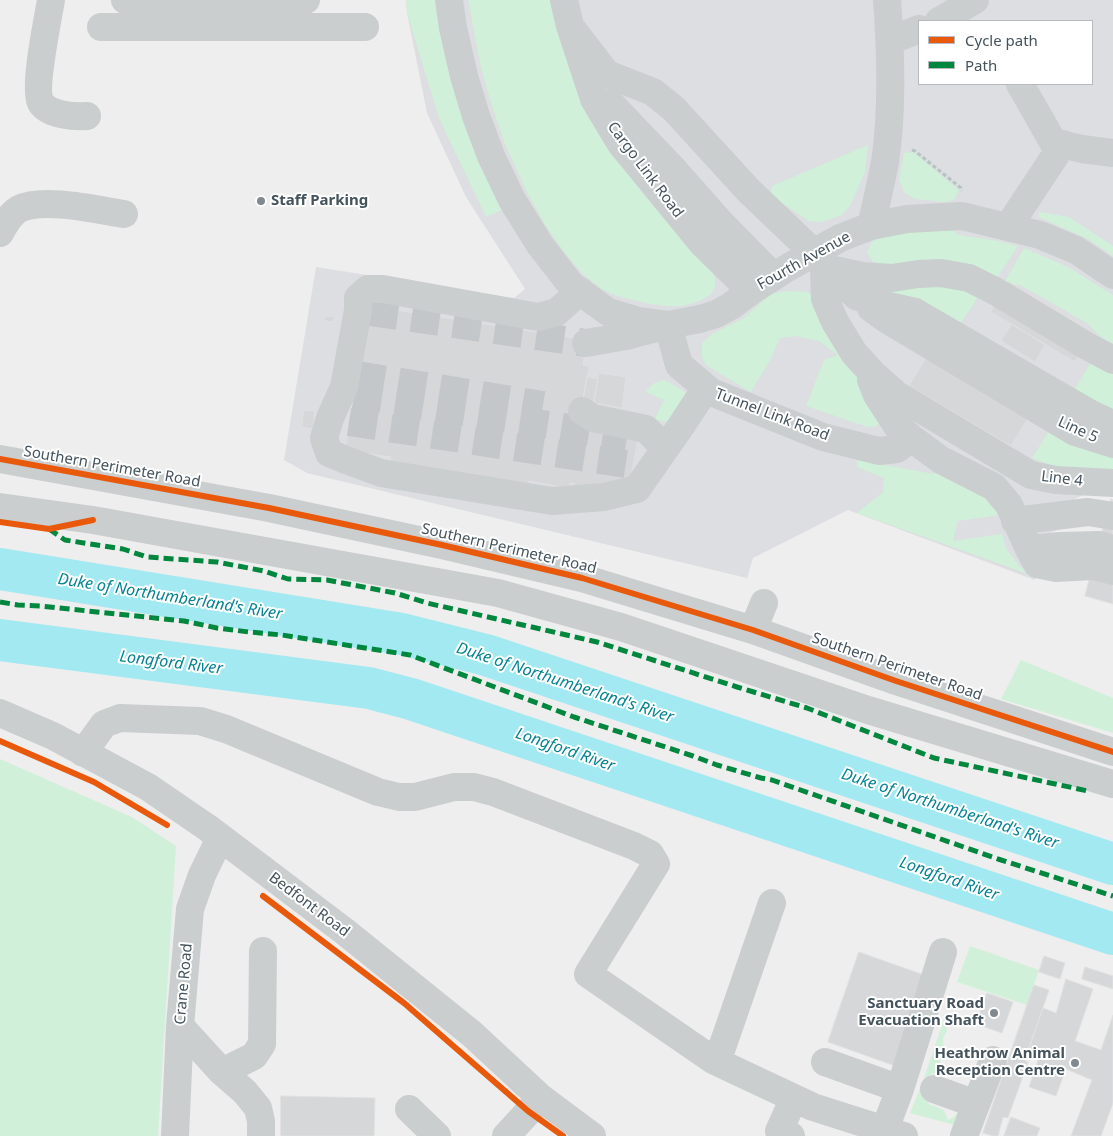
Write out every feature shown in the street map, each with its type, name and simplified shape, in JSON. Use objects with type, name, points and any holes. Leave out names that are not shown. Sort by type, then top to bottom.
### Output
[{"type":"street","points":[[51,0],[39,85],[40,101],[45,108],[64,115],[88,116]]},
{"type":"street","points":[[125,0],[306,0]]},
{"type":"street","points":[[449,0],[464,76],[476,116],[491,156],[512,200],[540,245],[571,285],[608,312],[638,322],[668,325]]},
{"type":"street","points":[[871,226],[885,162],[889,112],[890,41],[887,0]]},
{"type":"street","points":[[941,20],[975,0]]},
{"type":"street","points":[[567,13],[587,78],[674,170],[719,221],[762,284],[716,314],[626,336],[586,343]]},
{"type":"street","points":[[567,13],[607,74],[653,92],[674,109],[749,191],[856,296],[886,319],[1050,403],[1093,415],[1113,424]]},
{"type":"street","points":[[101,27],[365,27]]},
{"type":"street","points":[[890,41],[918,30]]},
{"type":"street","points":[[1021,85],[1053,142],[1082,149],[1113,153]]},
{"type":"street","points":[[1008,227],[1064,144]]},
{"type":"street","points":[[0,233],[7,219],[18,209],[30,204],[57,204],[124,214]]},
{"type":"street","name":"Fourth Avenue","points":[[762,284],[819,260],[840,238],[871,226],[907,219],[962,216],[1040,235],[1076,250],[1113,275]]},
{"type":"street","points":[[819,260],[862,276],[892,278],[941,273],[969,278],[1113,360]]},
{"type":"street","points":[[819,260],[826,299],[835,322],[854,353],[863,363],[877,395],[897,426],[941,460],[994,487],[1009,505],[1037,564],[1056,568],[1093,566],[1113,571]]},
{"type":"street","points":[[580,291],[557,312],[538,317],[383,289],[368,289],[358,298],[364,311],[348,391],[324,438],[329,453],[381,473],[552,501],[604,498],[636,489],[642,467],[655,440],[706,388]]},
{"type":"street","name":"Tunnel Link Road","points":[[668,325],[679,365],[711,392],[823,437],[880,450],[897,449],[911,438]]},
{"type":"street","name":"Line 4","points":[[863,363],[897,395],[1032,475],[1056,480],[1113,484]]},
{"type":"street","name":"Line 5","points":[[1050,403],[1075,432],[1113,444]]},
{"type":"street","points":[[582,411],[593,418],[646,429],[655,440]]},
{"type":"street","name":"Southern Perimeter Road","points":[[0,459],[269,508],[451,547],[582,578],[753,630],[896,681],[1113,752]]},
{"type":"street","points":[[0,507],[93,520],[498,593],[621,626],[868,710],[1113,784]]},
{"type":"street","points":[[1015,520],[1088,512],[1113,516]]},
{"type":"street","points":[[1029,549],[1099,545],[1113,549]]},
{"type":"street","points":[[753,630],[764,604]]},
{"type":"street","name":"Bedfont Road","points":[[0,713],[53,736],[148,787],[208,828],[344,931],[472,1034],[541,1098],[592,1136]]},
{"type":"street","points":[[83,752],[104,724],[120,718],[200,721],[226,729],[378,792],[398,798],[415,797],[454,787],[474,787],[493,792],[634,846],[650,854],[656,864],[588,974],[717,1062],[804,1102],[895,1133],[900,1089],[943,952]]},
{"type":"street","name":"Crane Road","points":[[175,1136],[180,1026],[190,909],[202,875],[220,838]]},
{"type":"street","points":[[717,1062],[772,903]]},
{"type":"street","points":[[222,1072],[254,1056],[262,1044],[263,951]]},
{"type":"street","points":[[180,1026],[222,1072],[245,1092],[258,1108],[261,1121],[261,1136]]},
{"type":"street","points":[[964,1136],[993,1060]]},
{"type":"street","points":[[825,1062],[900,1089]]},
{"type":"street","points":[[934,1089],[976,1104]]},
{"type":"street","points":[[506,1136],[541,1098]]},
{"type":"street","points":[[791,1136],[779,1131],[804,1102]]},
{"type":"street","points":[[409,1109],[437,1136]]},
{"type":"path","points":[[906,149],[915,150],[961,188],[962,194]]},
{"type":"shaded area","points":[[406,0],[1113,0],[1113,488],[1100,487],[1075,499],[1078,521],[1048,534],[1035,580],[848,510],[753,558],[747,578],[307,473],[284,460],[316,267],[514,298],[525,289],[466,197],[427,113]]},
{"type":"green space","points":[[406,0],[441,0],[504,209],[486,217],[439,118],[407,13]]},
{"type":"green space","points":[[468,0],[554,0],[620,161],[667,222],[704,256],[715,277],[715,287],[711,294],[700,301],[682,306],[650,304],[617,296],[602,289],[583,274],[565,253],[546,226],[527,192],[505,144],[481,67]]},
{"type":"green space","points":[[868,145],[865,172],[850,206],[842,215],[822,222],[809,221],[770,195],[772,186]]},
{"type":"green space","points":[[913,152],[959,190],[955,199],[946,202],[915,199],[904,192],[899,180],[904,153]]},
{"type":"green space","points":[[1039,212],[1069,217],[1113,246],[1113,256],[1088,239],[1039,217]]},
{"type":"green space","points":[[953,230],[959,235],[1018,246],[995,281],[879,266],[872,261],[867,252],[872,241],[882,237],[911,232]]},
{"type":"green space","points":[[1024,248],[1068,267],[1113,295],[1113,345],[1101,337],[1087,323],[1018,284],[1012,289],[1003,285]]},
{"type":"green space","points":[[933,277],[984,288],[958,327],[883,292]]},
{"type":"green space","points":[[786,291],[808,292],[825,305],[887,416],[877,426],[868,427],[806,406],[824,360],[838,355],[819,341],[796,336],[780,338],[770,360],[751,392],[706,365],[702,357],[702,343],[712,334],[744,318],[771,294]]},
{"type":"green space","points":[[1096,355],[1113,366],[1113,414],[1073,392]]},
{"type":"green space","points":[[665,380],[684,391],[687,397],[671,422],[654,420],[664,400],[646,392],[654,383]]},
{"type":"green space","points":[[1054,423],[1113,451],[1113,471],[1063,469],[1032,458]]},
{"type":"green space","points":[[857,460],[934,474],[940,467],[982,490],[1000,515],[958,521],[953,541],[1002,534],[1006,548],[1020,567],[1034,576],[857,513],[883,492],[884,478],[857,467]]},
{"type":"green space","points":[[1021,660],[1113,698],[1113,733],[1001,699]]},
{"type":"green space","points":[[0,759],[132,817],[176,846],[158,1136],[0,1136]]},
{"type":"green space","points":[[970,946],[1039,970],[1027,1005],[957,982]]},
{"type":"green space","points":[[944,1019],[947,1031],[943,1038],[944,1053],[935,1073],[924,1078]]},
{"type":"green space","points":[[921,1086],[929,1104],[944,1110],[948,1120],[954,1117],[958,1111],[960,1114],[958,1126],[910,1113]]},
{"type":"building","points":[[1009,282],[1093,333],[1075,362],[991,312]]},
{"type":"building","points":[[370,306],[587,340],[583,365],[589,366],[579,424],[639,434],[631,476],[579,497],[574,483],[570,483],[569,488],[529,481],[528,495],[389,473],[391,457],[345,450],[364,330]]},
{"type":"building","points":[[325,316],[334,317],[333,322],[325,321]]},
{"type":"building","points":[[1012,324],[1045,345],[1035,362],[1001,341]]},
{"type":"building","points":[[926,358],[1028,418],[1011,446],[909,386]]},
{"type":"building","points":[[599,373],[626,377],[622,408],[594,403]]},
{"type":"building","points":[[587,377],[598,379],[594,403],[583,401]]},
{"type":"building","points":[[304,410],[315,411],[313,429],[302,427]]},
{"type":"building","points":[[1111,499],[1113,500],[1113,604],[1085,596]]},
{"type":"building","points":[[859,952],[930,977],[898,1067],[828,1042]]},
{"type":"building","points":[[1044,956],[1065,963],[1060,979],[1039,972]]},
{"type":"building","points":[[1085,967],[1113,976],[1113,989],[1082,979]]},
{"type":"building","name":"Heathrow Animal Reception Centre","points":[[1066,979],[1093,989],[1075,1041],[1101,1050],[1113,1015],[1113,1103],[1101,1136],[1071,1136],[1092,1080],[1066,1069],[1056,1096],[1029,1087],[1039,1057],[1027,1053],[1043,1008],[1056,1013]]},
{"type":"building","points":[[1034,985],[1049,990],[1025,1061],[1028,1062],[1008,1118],[1003,1117],[998,1136],[983,1133]]},
{"type":"building","name":"Sanctuary Road Evacuation Shaft","points":[[987,993],[1013,1002],[1002,1033],[976,1024]]},
{"type":"building","points":[[281,1096],[375,1098],[374,1136],[281,1136]]},
{"type":"building","points":[[1011,1117],[1040,1128],[1037,1136],[1004,1136]]},
{"type":"waterway","name":"Duke of Northumberland's River","points":[[0,569],[402,634],[486,655],[1113,864]]},
{"type":"waterway","name":"Longford River","points":[[0,640],[369,688],[411,699],[1113,934]]},
{"type":"tunnel","points":[[370,312],[586,343]]},
{"type":"tunnel","points":[[357,375],[543,405]]},
{"type":"tunnel","points":[[354,395],[627,437]]},
{"type":"tunnel","points":[[349,422],[633,465]]},
{"type":"marked path","points":[[49,529],[65,540],[123,549],[147,557],[217,562],[264,571],[288,579],[327,580],[395,593],[427,603],[597,642],[807,708],[934,758],[1088,791]]},
{"type":"marked path","points":[[0,602],[184,621],[217,628],[282,635],[410,655],[574,717],[717,765],[772,780],[998,859],[1113,896]]},
{"type":"cycle path","points":[[0,459],[269,508],[442,545],[582,578],[753,630],[896,681],[1113,752]]},
{"type":"cycle path","points":[[0,522],[49,529],[93,520]]},
{"type":"cycle path","points":[[0,741],[94,782],[167,825]]},
{"type":"cycle path","points":[[263,896],[404,1003],[528,1111],[563,1136]]},
{"type":"place","name":"Staff Parking","points":[[261,201]]},
{"type":"place","name":"Sanctuary Road Evacuation Shaft","points":[[994,1013]]},
{"type":"place","name":"Heathrow Animal Reception Centre","points":[[1075,1063]]}]
